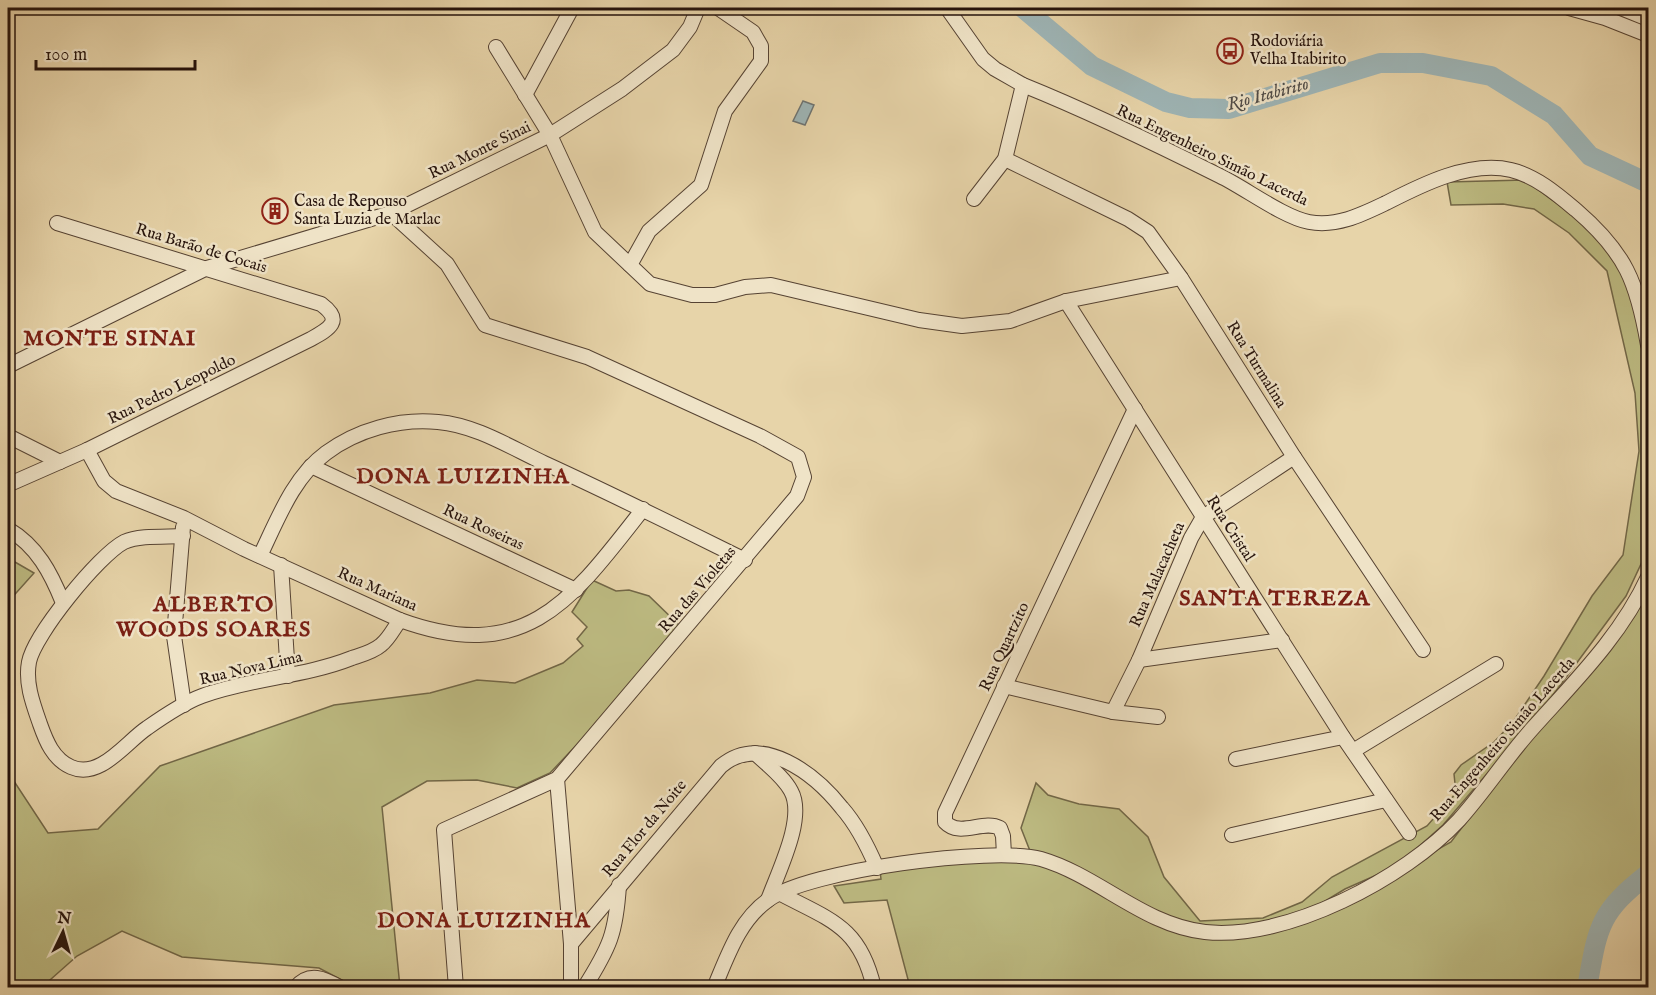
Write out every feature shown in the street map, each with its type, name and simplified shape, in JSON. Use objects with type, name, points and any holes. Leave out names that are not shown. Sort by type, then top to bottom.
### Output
[{"type":"street","points":[[525,95],[572,8]]},
{"type":"street","name":"Rua Monte Sinai","points":[[8,366],[207,268],[391,213],[550,135],[622,89],[673,50],[690,27],[698,8]]},
{"type":"street","points":[[630,265],[641,242],[653,226],[694,194],[701,185],[725,111],[761,61],[761,46],[753,32],[718,8]]},
{"type":"street","name":"Rua Engenheiro Simão Lacerda","points":[[947,8],[983,59],[995,69],[1023,85],[1220,176],[1308,222],[1334,223],[1362,215],[1453,175],[1492,169],[1509,169],[1526,175],[1561,197],[1583,216],[1617,254],[1628,270],[1638,293],[1648,345]]},
{"type":"street","points":[[1569,8],[1605,18],[1648,35]]},
{"type":"street","points":[[1621,8],[1648,19]]},
{"type":"street","points":[[496,47],[550,135],[595,232],[650,284],[673,292],[715,295],[745,287],[771,285],[919,320],[962,326],[1010,321],[1066,301],[1181,278]]},
{"type":"street","points":[[974,199],[1005,159],[1023,85]]},
{"type":"street","name":"Rua Turmalina","points":[[1005,159],[1140,225],[1156,243],[1181,278],[1294,457],[1423,650]]},
{"type":"street","name":"Rua das Violetas","points":[[391,213],[447,264],[485,325],[587,357],[760,436],[798,457],[804,477],[797,496],[745,560],[557,779],[444,830],[456,987]]},
{"type":"street","name":"Rua Barão de Cocais","points":[[57,223],[321,304],[332,315]]},
{"type":"street","name":"Rua Cristal","points":[[1066,301],[1343,737],[1409,833]]},
{"type":"street","name":"Rua Pedro Leopoldo","points":[[12,483],[87,450],[325,331],[333,322],[332,315]]},
{"type":"street","name":"Rua Quartzito","points":[[1004,855],[1004,836],[1000,828],[992,826],[961,829],[946,825],[944,818],[1135,408]]},
{"type":"street","points":[[260,556],[287,501],[311,466],[326,453],[367,431],[394,424],[439,422],[472,429],[643,508],[745,560]]},
{"type":"street","points":[[8,436],[60,462]]},
{"type":"street","name":"Rua Mariana","points":[[87,450],[109,487],[184,518],[281,566],[400,620],[446,633],[468,636],[498,633],[534,622],[557,607],[576,590],[643,508]]},
{"type":"street","name":"Rua Malacacheta","points":[[1113,712],[1139,660],[1191,538],[1203,517],[1294,457]]},
{"type":"street","name":"Rua Roseiras","points":[[311,466],[576,590]]},
{"type":"street","points":[[184,518],[174,636],[184,705]]},
{"type":"street","points":[[8,529],[29,545],[44,561],[63,603],[92,570],[124,543],[137,539],[183,536]]},
{"type":"street","points":[[281,566],[288,676]]},
{"type":"street","name":"Rua Engenheiro Simão Lacerda","points":[[714,987],[735,940],[748,919],[774,896],[820,878],[978,855],[1039,858],[1059,866],[1140,911],[1166,922],[1205,932],[1268,928],[1311,914],[1354,895],[1433,845],[1460,818],[1511,752],[1583,674],[1626,617],[1648,578]]},
{"type":"street","name":"Rua Nova Lima","points":[[63,603],[29,659],[29,683],[33,703],[51,749],[63,763],[77,770],[96,767],[112,758],[146,729],[201,696],[233,687],[314,671],[374,650],[387,639],[400,620]]},
{"type":"street","points":[[1139,660],[1282,640]]},
{"type":"street","points":[[1353,751],[1496,664]]},
{"type":"street","points":[[1004,686],[1113,712],[1158,717]]},
{"type":"street","points":[[1236,759],[1343,737]]},
{"type":"street","points":[[755,753],[779,757],[809,776],[843,808],[867,845],[877,868]]},
{"type":"street","points":[[755,753],[783,779],[794,798],[790,842],[774,896],[832,920],[851,935],[864,954],[874,987]]},
{"type":"street","name":"Rua Flor da Noite","points":[[571,944],[721,766],[736,755],[755,753]]},
{"type":"street","points":[[557,779],[571,944],[571,987]]},
{"type":"street","points":[[1232,835],[1386,800]]},
{"type":"street","points":[[584,987],[605,954],[614,932],[619,885]]},
{"type":"street","points":[[295,987],[301,981],[314,976],[341,987]]},
{"type":"shaded area","points":[[1525,180],[1583,223],[1626,271],[1638,307],[1648,415],[1648,549],[1626,596],[1545,706],[1443,825],[1397,866],[1345,889],[1322,903],[1359,894],[1451,842],[1518,754],[1588,674],[1648,594],[1648,874],[1619,900],[1603,923],[1594,950],[1587,987],[910,987],[887,900],[844,903],[834,886],[881,879],[880,871],[1030,851],[1021,828],[1036,783],[1048,795],[1079,804],[1119,809],[1148,837],[1164,877],[1200,921],[1263,918],[1302,902],[1332,877],[1427,826],[1456,793],[1454,774],[1461,765],[1494,742],[1513,722],[1544,676],[1592,596],[1623,555],[1639,451],[1635,393],[1607,271],[1569,233],[1534,209],[1503,204],[1451,205],[1447,182]]},
{"type":"shaded area","points":[[8,558],[34,573],[8,602]]},
{"type":"shaded area","points":[[592,580],[616,591],[629,590],[649,596],[680,626],[623,696],[550,773],[517,788],[477,780],[427,781],[382,807],[400,987],[355,987],[319,968],[182,957],[122,931],[77,956],[42,987],[8,987],[8,772],[48,833],[98,829],[160,766],[334,705],[430,693],[477,680],[515,683],[563,663],[583,646],[577,639],[587,627],[572,612]]},
{"type":"water","points":[[803,101],[814,105],[805,125],[793,121]]},
{"type":"waterway","name":"Rio Itabirito","points":[[1023,8],[1092,66],[1166,102],[1190,108],[1229,109],[1380,63],[1423,63],[1491,76],[1554,115],[1590,156],[1648,183]]},
{"type":"waterway","name":"Rio Itabirito","points":[[1587,988],[1594,950],[1603,923],[1619,900],[1648,874]]},
{"type":"place","name":"Rodoviária Velha Itabirito","points":[[1230,51]]},
{"type":"place","name":"Casa de Repouso Santa Luzia de Marlac","points":[[275,211]]},
{"type":"district","name":"MONTE SINAI","points":[[110,339]]},
{"type":"district","name":"DONA LUIZINHA","points":[[463,477]]},
{"type":"district","name":"SANTA TEREZA","points":[[1275,599]]},
{"type":"district","name":"ALBERTO WOODS SOARES","points":[[214,618]]},
{"type":"district","name":"DONA LUIZINHA","points":[[484,921]]}]
